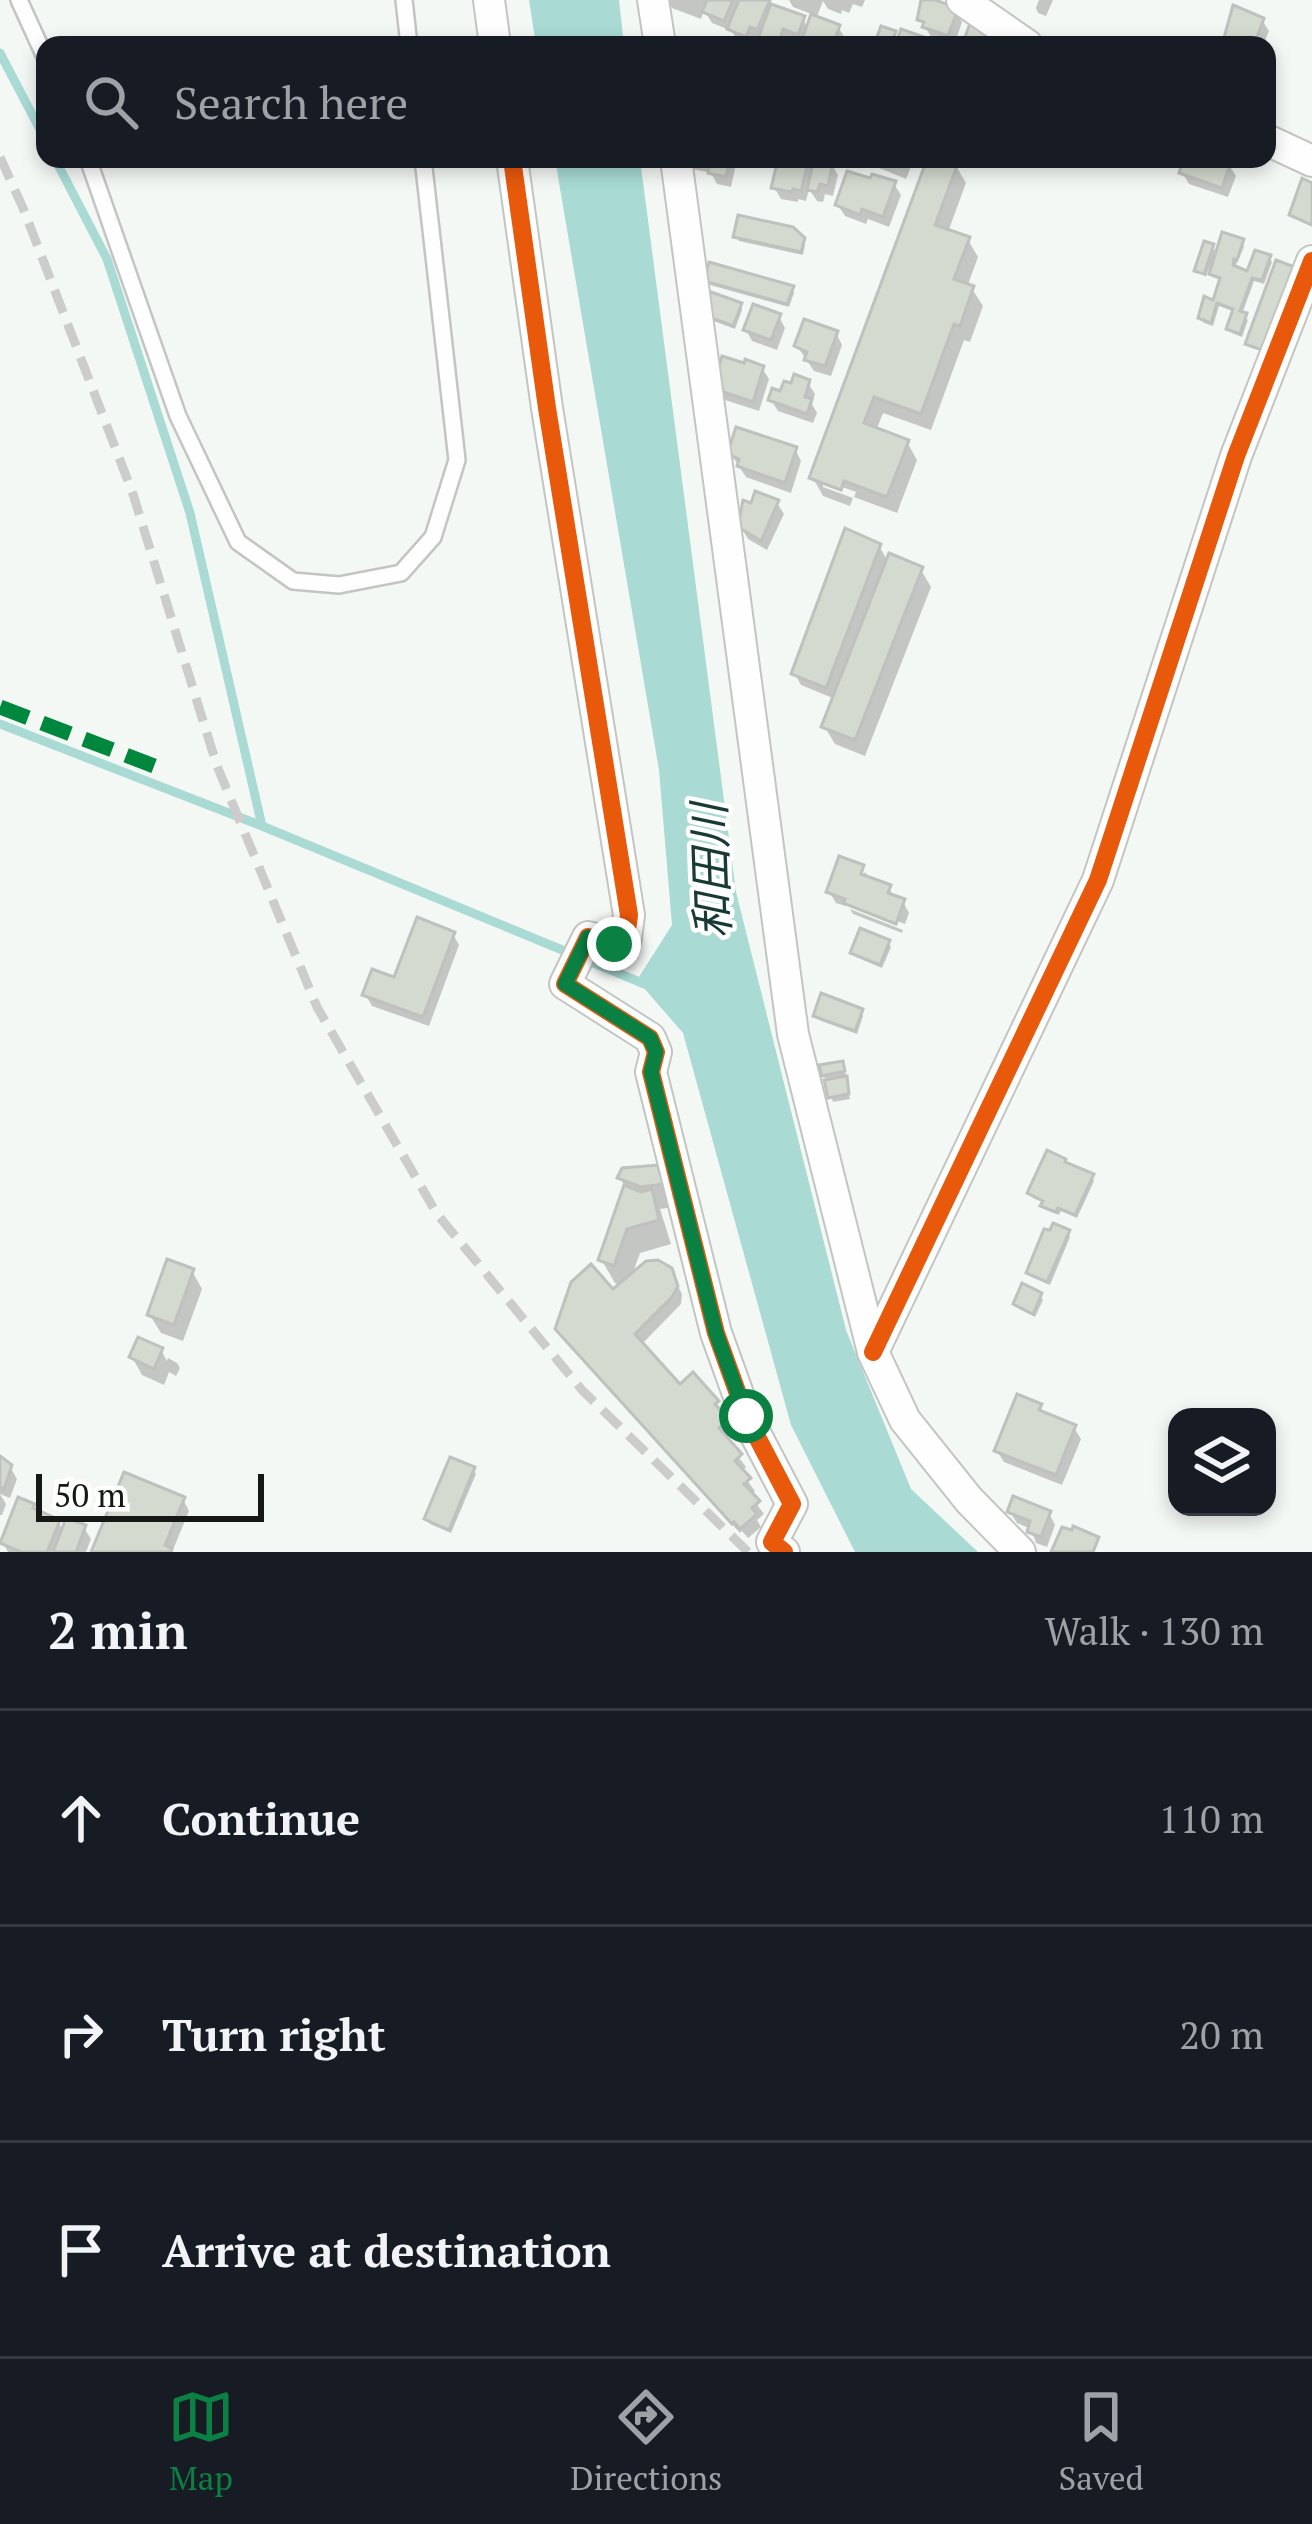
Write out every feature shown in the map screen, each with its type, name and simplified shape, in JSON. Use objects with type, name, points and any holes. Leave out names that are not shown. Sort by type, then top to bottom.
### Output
[{"type":"street","points":[[489,0],[494,36]]},
{"type":"street","points":[[652,0],[658,36]]},
{"type":"street","points":[[962,0],[1014,36]]},
{"type":"street","points":[[1276,144],[1312,161]]},
{"type":"street","points":[[513,168],[629,915],[626,938],[614,944],[588,937],[565,984],[650,1038],[656,1052],[651,1072],[716,1333],[746,1416],[793,1504],[772,1542],[784,1552]]},
{"type":"street","points":[[677,168],[793,1034],[873,1352],[905,1420],[969,1500],[1020,1552]]},
{"type":"street","points":[[873,1352],[1098,880],[1236,456],[1312,261]]},
{"type":"lane","points":[[19,0],[36,37]]},
{"type":"lane","points":[[404,0],[409,36]]},
{"type":"lane","points":[[91,168],[178,416],[238,542],[292,581],[339,585],[401,573],[433,537],[457,460],[424,168]]},
{"type":"water","points":[[529,0],[619,0],[623,36],[535,36]]},
{"type":"water","name":"和田川","points":[[557,168],[641,168],[736,892],[846,1330],[911,1489],[978,1552],[855,1552],[791,1425],[683,1033],[637,980],[672,925],[659,770]]},
{"type":"building","points":[[707,0],[733,0],[724,21],[702,12]]},
{"type":"building","points":[[739,0],[770,0],[757,30],[750,27],[744,36],[727,29]]},
{"type":"building","points":[[921,0],[958,9],[948,36],[922,27],[924,22],[917,20]]},
{"type":"building","points":[[771,4],[805,16],[798,35],[783,29],[781,36],[759,36]]},
{"type":"building","points":[[1233,5],[1264,18],[1257,36],[1224,36]]},
{"type":"building","points":[[811,14],[840,25],[836,36],[803,36]]},
{"type":"building","points":[[972,18],[993,36],[965,36]]},
{"type":"building","points":[[881,26],[896,31],[894,36],[877,36]]},
{"type":"building","points":[[709,168],[728,168],[726,177],[708,173]]},
{"type":"building","points":[[776,168],[807,168],[801,191],[771,188]]},
{"type":"building","points":[[812,168],[832,168],[828,186],[820,184],[817,192],[807,190]]},
{"type":"building","points":[[924,168],[956,168],[935,225],[970,237],[954,279],[974,286],[960,326],[954,324],[921,414],[874,397],[864,423],[909,440],[887,497],[844,481],[841,490],[809,478]]},
{"type":"building","points":[[1181,168],[1229,168],[1222,188],[1179,173]]},
{"type":"building","points":[[847,171],[896,181],[883,217],[862,209],[860,215],[835,205]]},
{"type":"building","points":[[1302,178],[1312,183],[1312,225],[1289,215]]},
{"type":"building","points":[[738,215],[793,227],[805,238],[801,252],[733,237]]},
{"type":"building","points":[[1222,232],[1244,239],[1233,265],[1247,271],[1255,250],[1271,255],[1262,280],[1252,278],[1240,311],[1247,313],[1240,334],[1226,329],[1233,309],[1217,303],[1211,323],[1198,318],[1204,296],[1213,300],[1220,278],[1209,274]]},
{"type":"building","points":[[1204,241],[1214,244],[1204,274],[1194,271]]},
{"type":"building","points":[[1276,260],[1300,269],[1268,352],[1245,344]]},
{"type":"building","points":[[709,262],[794,286],[787,304],[704,281]]},
{"type":"building","points":[[711,292],[742,303],[733,326],[702,314]]},
{"type":"building","points":[[753,304],[781,314],[771,340],[743,330]]},
{"type":"building","points":[[804,319],[838,331],[825,366],[804,360],[807,352],[794,346]]},
{"type":"building","points":[[722,356],[764,366],[753,402],[712,388]]},
{"type":"building","points":[[794,374],[810,380],[805,397],[812,399],[807,414],[768,400],[772,388],[780,391]]},
{"type":"building","points":[[736,427],[797,447],[785,483],[737,466],[739,459],[727,454]]},
{"type":"building","points":[[755,491],[779,500],[761,541],[738,527],[743,500],[751,503]]},
{"type":"building","points":[[845,528],[881,544],[826,688],[791,674]]},
{"type":"building","points":[[889,553],[923,567],[855,740],[821,727]]},
{"type":"building","points":[[839,856],[864,865],[861,874],[891,885],[888,893],[905,899],[896,924],[826,892]]},
{"type":"building","points":[[417,917],[455,932],[423,1017],[362,995],[372,969],[394,977]]},
{"type":"building","points":[[860,928],[890,940],[880,965],[850,953]]},
{"type":"building","points":[[821,993],[863,1009],[855,1031],[813,1016]]},
{"type":"building","points":[[843,1061],[845,1071],[822,1076],[819,1065]]},
{"type":"building","points":[[847,1076],[849,1094],[828,1098],[824,1080]]},
{"type":"building","points":[[1047,1150],[1094,1174],[1075,1215],[1040,1206],[1043,1201],[1027,1193]]},
{"type":"building","points":[[658,1165],[663,1184],[641,1187],[617,1178],[622,1168]]},
{"type":"building","points":[[624,1185],[641,1192],[652,1189],[659,1220],[627,1229],[614,1266],[598,1260]]},
{"type":"building","points":[[1053,1223],[1070,1230],[1047,1282],[1026,1273],[1044,1229],[1050,1230]]},
{"type":"building","points":[[167,1259],[194,1269],[174,1325],[147,1315]]},
{"type":"building","points":[[658,1260],[672,1268],[678,1286],[635,1334],[680,1384],[693,1372],[719,1401],[715,1404],[728,1419],[719,1428],[742,1454],[735,1461],[751,1478],[744,1484],[760,1501],[752,1508],[757,1514],[740,1529],[555,1329],[571,1282],[591,1264],[613,1289],[646,1261]]},
{"type":"building","points":[[1022,1283],[1042,1293],[1033,1314],[1013,1304]]},
{"type":"building","points":[[138,1337],[163,1348],[154,1369],[129,1357]]},
{"type":"building","points":[[1017,1394],[1042,1404],[1039,1410],[1076,1425],[1056,1475],[994,1451]]},
{"type":"building","points":[[0,1456],[12,1465],[4,1489],[0,1487]]},
{"type":"building","points":[[450,1457],[475,1467],[449,1530],[424,1519]]},
{"type":"building","points":[[124,1472],[185,1497],[165,1545],[171,1552],[91,1552]]},
{"type":"building","points":[[1013,1496],[1051,1511],[1041,1537],[1027,1532],[1030,1521],[1007,1512]]},
{"type":"building","points":[[18,1497],[60,1520],[47,1552],[21,1552],[0,1543]]},
{"type":"building","points":[[66,1518],[86,1525],[76,1552],[53,1552]]},
{"type":"building","points":[[1073,1526],[1099,1537],[1093,1552],[1051,1552],[1062,1527],[1072,1530]]},
{"type":"waterway","points":[[0,53],[36,122]]},
{"type":"waterway","points":[[60,168],[107,259],[190,513],[262,826]]},
{"type":"waterway","points":[[0,724],[647,985]]},
{"type":"railway","points":[[0,157],[133,494],[217,766],[317,1007],[437,1214],[582,1390],[748,1552]]},
{"type":"marked path","points":[[0,707],[157,767]]},
{"type":"cycle path","points":[[513,168],[629,915],[626,938],[614,943],[588,937],[565,984],[650,1038],[656,1052],[651,1072],[716,1333],[746,1416],[792,1504],[772,1542],[784,1552]]},
{"type":"cycle path","points":[[873,1352],[1098,880],[1236,456],[1312,261]]},
{"type":"route","points":[[614,944],[588,937],[565,984],[650,1038],[656,1052],[651,1072],[716,1333],[746,1416]]}]
